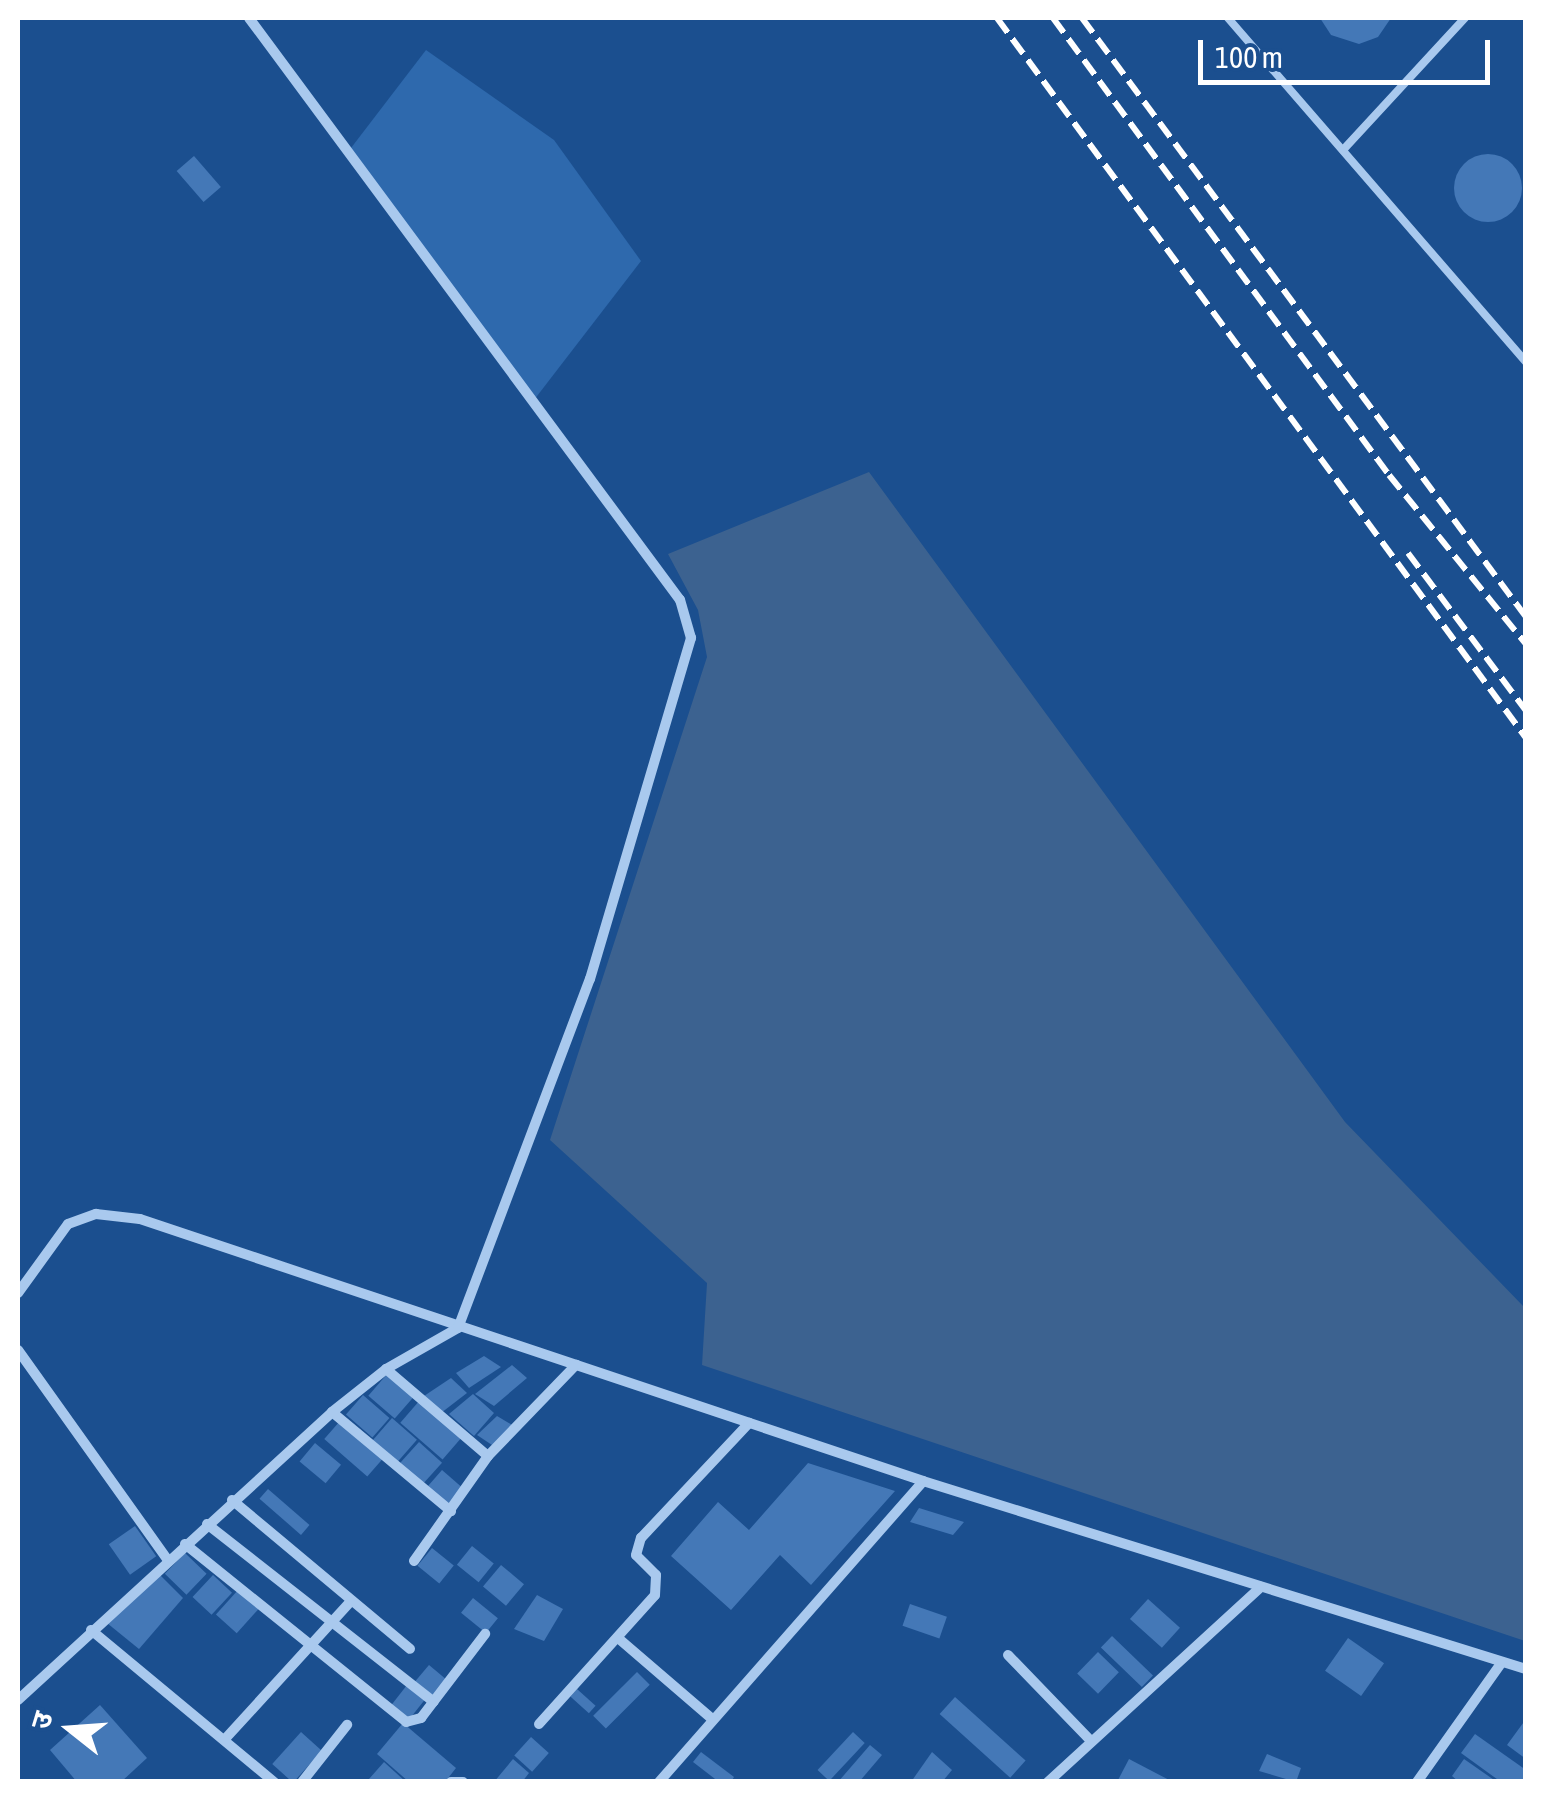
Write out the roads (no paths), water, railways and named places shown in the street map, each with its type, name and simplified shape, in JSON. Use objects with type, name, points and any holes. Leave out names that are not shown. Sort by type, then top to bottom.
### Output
[{"type":"street","points":[[18,1700],[332,1412],[386,1369],[458,1328],[590,979],[686,659],[689,620],[249,18]]},
{"type":"street","points":[[18,1292],[68,1224],[96,1214],[121,1215],[924,1481],[1526,1669]]},
{"type":"street","points":[[18,1350],[168,1560]]},
{"type":"street","points":[[414,1561],[488,1456],[576,1365]]},
{"type":"street","points":[[386,1369],[488,1456]]},
{"type":"street","points":[[332,1412],[451,1511]]},
{"type":"street","points":[[540,1724],[618,1638],[658,1586],[636,1555],[641,1538],[749,1423]]},
{"type":"street","points":[[659,1782],[710,1717],[924,1481]]},
{"type":"street","points":[[232,1500],[410,1649]]},
{"type":"street","points":[[207,1524],[434,1702]]},
{"type":"street","points":[[184,1544],[406,1722],[421,1718],[485,1634]]},
{"type":"street","points":[[1048,1782],[1261,1586]]},
{"type":"street","points":[[226,1739],[350,1602]]},
{"type":"street","points":[[92,1630],[274,1782]]},
{"type":"street","points":[[618,1638],[710,1717]]},
{"type":"street","points":[[1008,1655],[1090,1740]]},
{"type":"street","points":[[1417,1782],[1502,1662]]},
{"type":"street","points":[[302,1782],[347,1725]]},
{"type":"street","points":[[451,1782],[463,1782]]},
{"type":"lane","points":[[1228,18],[1526,362]]},
{"type":"lane","points":[[1342,150],[1465,18]]},
{"type":"railway","points":[[997,18],[1526,738]]},
{"type":"railway","points":[[1053,18],[1389,475],[1526,644]]},
{"type":"railway","points":[[1082,18],[1526,617]]},
{"type":"railway","points":[[1408,553],[1526,711]]}]
